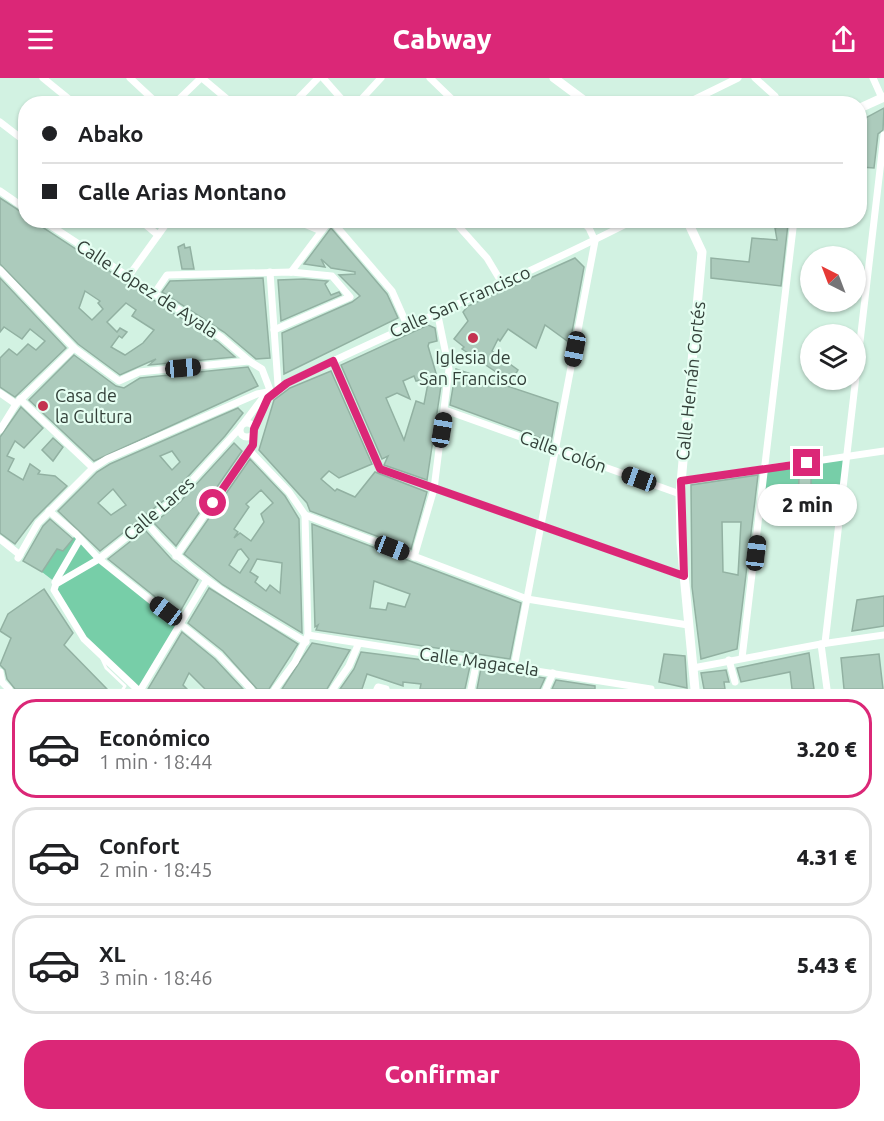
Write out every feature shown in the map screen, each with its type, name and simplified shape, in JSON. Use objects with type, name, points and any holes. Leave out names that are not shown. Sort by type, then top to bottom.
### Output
[{"type":"street","points":[[43,78],[65,96]]},
{"type":"street","points":[[130,78],[149,96]]},
{"type":"street","points":[[182,96],[201,78],[223,96]]},
{"type":"street","points":[[301,96],[318,78]]},
{"type":"street","points":[[323,78],[339,96]]},
{"type":"street","points":[[364,96],[381,78]]},
{"type":"street","points":[[430,78],[449,96]]},
{"type":"street","points":[[554,78],[578,96]]},
{"type":"street","points":[[701,96],[738,78]]},
{"type":"street","points":[[755,78],[775,96]]},
{"type":"street","points":[[867,105],[883,97],[873,78]]},
{"type":"street","points":[[0,122],[18,136]]},
{"type":"street","points":[[828,689],[823,643],[848,457],[884,135]]},
{"type":"street","points":[[0,191],[18,203]]},
{"type":"street","name":"Calle López de Ayala","points":[[56,228],[221,337],[262,369]]},
{"type":"street","points":[[150,228],[158,235]]},
{"type":"street","points":[[128,277],[163,228]]},
{"type":"street","points":[[314,228],[321,231]]},
{"type":"street","points":[[291,272],[323,228]]},
{"type":"street","points":[[337,228],[392,291],[407,325]]},
{"type":"street","points":[[460,228],[487,258],[502,283]]},
{"type":"street","points":[[514,667],[595,241],[589,228]]},
{"type":"street","name":"Calle San Francisco","points":[[287,383],[407,325],[619,228]]},
{"type":"street","name":"Calle Hernán Cortés","points":[[691,228],[702,252],[702,276],[680,494],[684,576],[695,689]]},
{"type":"street","points":[[742,658],[793,228]]},
{"type":"street","points":[[0,270],[74,348],[119,381],[139,372],[249,361]]},
{"type":"street","points":[[270,272],[278,386]]},
{"type":"street","points":[[154,294],[166,275],[291,272],[332,276],[350,297],[274,330]]},
{"type":"street","points":[[414,557],[434,489],[449,369],[437,311]]},
{"type":"street","points":[[0,430],[18,402],[74,348]]},
{"type":"street","points":[[333,361],[380,469],[542,528],[684,576]]},
{"type":"street","points":[[269,391],[262,369],[277,369]]},
{"type":"street","points":[[0,539],[19,556],[38,523],[93,468],[107,459],[287,383]]},
{"type":"street","points":[[176,556],[253,445],[254,431],[268,398],[287,383]]},
{"type":"street","name":"Calle Lares","points":[[101,655],[84,639],[53,586],[99,560],[176,498],[242,426],[269,391]]},
{"type":"street","points":[[0,393],[18,402],[93,468]]},
{"type":"street","name":"Calle Colón","points":[[445,410],[680,494]]},
{"type":"street","points":[[250,424],[254,431],[248,437],[244,436],[242,426],[250,424]]},
{"type":"street","points":[[249,450],[289,492],[305,515],[307,638],[275,689]]},
{"type":"street","points":[[681,481],[884,451]]},
{"type":"street","points":[[49,511],[80,538],[99,560],[219,655],[251,689]]},
{"type":"street","points":[[305,515],[527,599],[688,625]]},
{"type":"street","name":"Calle Magacela","points":[[146,522],[176,556],[207,582],[307,638],[651,689]]},
{"type":"street","points":[[55,582],[80,538]]},
{"type":"street","points":[[101,655],[139,689],[207,582]]},
{"type":"street","points":[[693,668],[823,643],[883,638]]},
{"type":"street","points":[[333,689],[349,666],[358,645]]},
{"type":"street","points":[[729,660],[735,682]]},
{"type":"street","points":[[471,689],[477,662]]},
{"type":"street","points":[[0,672],[2,682],[9,689]]},
{"type":"street","points":[[546,689],[553,673]]},
{"type":"street","points":[[377,689],[378,687],[386,689]]},
{"type":"lane","points":[[101,655],[106,668],[125,686],[123,689]]},
{"type":"green space","points":[[848,457],[840,520],[762,508],[766,469]]},
{"type":"green space","points":[[77,535],[99,560],[180,622],[141,689],[84,639],[54,590],[55,582],[42,572],[56,550]]},
{"type":"building","points":[[884,108],[883,130],[878,134],[874,168],[867,168],[867,117]]},
{"type":"building","points":[[0,198],[18,210],[18,228],[44,228],[218,342],[235,357],[149,365],[156,359],[120,375],[78,344],[0,264]],"holes":[[[85,291],[100,301],[98,303],[103,309],[92,320],[79,308]],[[126,303],[136,310],[132,316],[154,330],[143,343],[125,355],[111,347],[119,336],[122,338],[127,332],[120,328],[117,332],[107,322]]]},
{"type":"building","points":[[331,228],[387,294],[398,318],[284,374],[282,333],[352,302],[360,296],[339,275],[355,274],[355,272],[331,268],[321,259],[325,267],[304,264]]},
{"type":"building","points":[[775,228],[788,228],[781,286],[711,278],[711,258],[749,262],[752,238],[777,240]]},
{"type":"building","points":[[184,244],[185,248],[190,247],[194,269],[182,269],[178,247]]},
{"type":"building","points":[[575,258],[584,267],[570,343],[545,325],[536,348],[508,329],[500,341],[498,339],[492,351],[518,370],[511,382],[462,349],[464,347],[454,339],[468,321],[463,312],[468,306]]},
{"type":"building","points":[[0,278],[66,348],[15,397],[0,387],[0,358],[9,349],[17,355],[28,344],[36,350],[45,341],[30,329],[22,339],[4,327],[0,332]]},
{"type":"building","points":[[263,278],[270,358],[256,359],[224,332],[162,292],[170,281]]},
{"type":"building","points":[[278,280],[328,281],[325,284],[331,295],[339,292],[341,295],[281,321]]},
{"type":"building","points":[[428,325],[435,328],[437,341],[429,343],[428,346],[438,380],[442,379],[427,480],[384,465],[388,456],[382,459],[341,365]],"holes":[[[414,376],[416,381],[429,378],[424,404],[416,401],[404,440],[386,398],[397,393],[410,399],[403,381]]]},
{"type":"building","points":[[74,355],[116,386],[124,388],[140,378],[248,367],[258,386],[94,461],[29,400]]},
{"type":"building","points":[[456,369],[558,403],[551,442],[450,405]]},
{"type":"building","points":[[331,371],[372,464],[339,478],[329,471],[321,479],[335,491],[337,489],[355,497],[375,472],[427,492],[411,549],[310,511],[307,503],[259,450],[274,400],[290,388]]},
{"type":"building","points":[[21,407],[43,428],[24,448],[15,441],[7,456],[14,459],[8,471],[23,480],[30,464],[40,471],[38,474],[55,476],[67,486],[34,519],[15,544],[0,533],[0,437]]},
{"type":"building","points":[[238,408],[243,413],[172,494],[100,551],[58,511],[97,472],[110,464]],"holes":[[[172,451],[180,462],[172,470],[160,456]],[[113,489],[126,505],[111,515],[98,503]]]},
{"type":"building","points":[[53,438],[63,447],[53,461],[42,450]]},
{"type":"building","points":[[234,443],[242,451],[176,546],[154,523],[180,502]]},
{"type":"building","points":[[250,459],[285,496],[299,519],[302,633],[223,585],[184,554]],"holes":[[[261,490],[273,503],[261,514],[264,522],[251,541],[240,533],[234,538],[238,532],[234,529],[249,507],[246,504]],[[241,549],[249,559],[240,573],[229,565]],[[257,559],[282,563],[280,593],[270,585],[266,591],[255,582],[258,577],[250,572]]]},
{"type":"building","points":[[758,475],[737,649],[701,659],[692,587],[691,485]],"holes":[[[722,522],[741,522],[738,575],[723,572]]]},
{"type":"building","points":[[799,477],[811,477],[811,501],[816,501],[816,515],[798,512]]},
{"type":"building","points":[[50,519],[73,539],[63,551],[57,549],[42,572],[23,561],[43,526]]},
{"type":"building","points":[[312,524],[521,603],[510,659],[316,630],[318,625],[315,627]],"holes":[[[374,581],[410,594],[405,607],[388,603],[386,610],[370,608]]]},
{"type":"building","points":[[145,530],[172,560],[198,580],[178,615],[108,559]]},
{"type":"building","points":[[209,588],[298,644],[269,689],[257,689],[223,651],[188,623]]},
{"type":"building","points":[[44,589],[73,633],[64,645],[107,689],[15,689],[7,679],[5,670],[0,665],[11,638],[0,631],[8,614]]},
{"type":"building","points":[[884,596],[884,626],[852,631],[857,600]]},
{"type":"building","points":[[182,632],[215,659],[243,689],[205,689],[189,673],[183,685],[187,689],[148,689]]},
{"type":"building","points":[[312,643],[350,650],[327,689],[282,689]]},
{"type":"building","points":[[361,652],[470,666],[465,689],[420,689],[421,684],[403,682],[403,686],[367,674],[362,689],[340,689],[354,669]]},
{"type":"building","points":[[809,653],[814,689],[792,689],[790,672],[741,682],[737,668]]},
{"type":"building","points":[[664,654],[685,656],[687,688],[659,682]]},
{"type":"building","points":[[879,654],[883,689],[844,689],[841,658]]},
{"type":"building","points":[[481,668],[545,678],[540,689],[477,689]]},
{"type":"building","points":[[726,670],[729,682],[724,682],[725,689],[704,689],[701,673]]},
{"type":"building","points":[[556,680],[595,686],[595,689],[552,689]]},
{"type":"place","name":"Iglesia de San Francisco","points":[[473,338]]},
{"type":"place","name":"Casa de la Cultura","points":[[43,406]]},
{"type":"route","points":[[213,503],[253,445],[254,429],[268,398],[287,383],[333,361],[380,469],[542,528],[684,576],[681,543],[681,481],[807,463]]}]
